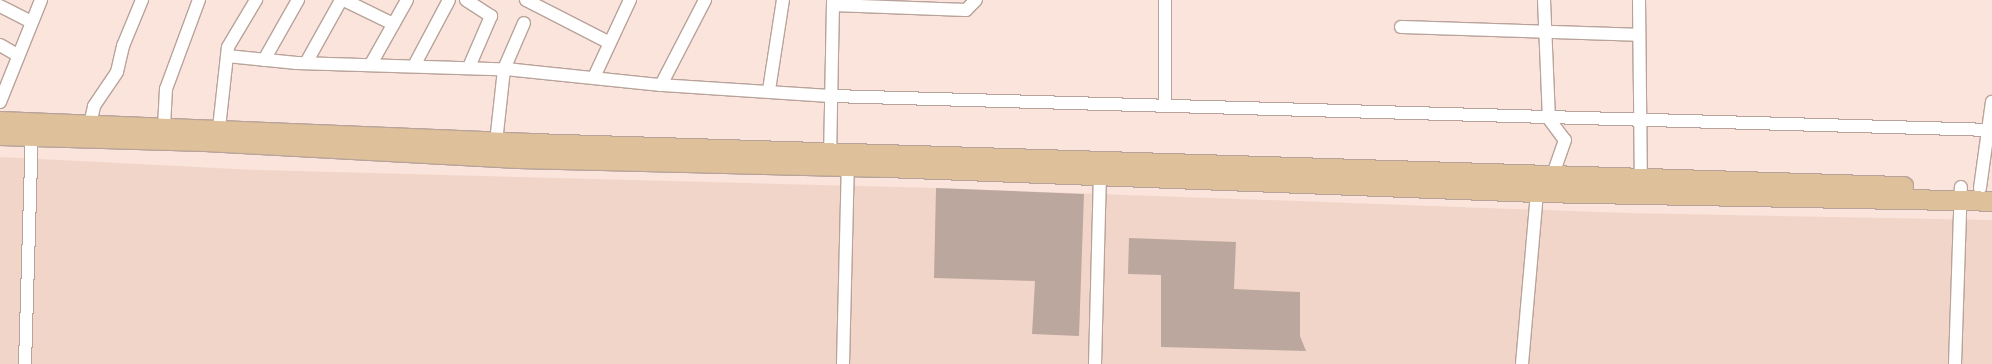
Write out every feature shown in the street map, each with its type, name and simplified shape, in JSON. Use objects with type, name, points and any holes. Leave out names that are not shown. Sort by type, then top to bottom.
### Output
[{"type":"main road","points":[[0,121],[32,130],[518,158],[830,158],[848,166],[1100,176],[1546,187],[1961,194],[1988,192]]},
{"type":"main road","points":[[0,136],[32,130],[90,124],[219,128],[830,158],[1546,187],[1641,178],[1961,194]]},
{"type":"street","points":[[0,102],[17,55],[41,0]]},
{"type":"street","points":[[90,124],[94,106],[117,72],[123,46],[142,0]]},
{"type":"street","points":[[164,127],[166,89],[199,0]]},
{"type":"street","points":[[219,128],[227,56],[231,40],[256,0]]},
{"type":"street","points":[[264,60],[298,0]]},
{"type":"street","points":[[306,63],[341,0]]},
{"type":"street","points":[[344,0],[393,24]]},
{"type":"street","points":[[371,64],[406,0]]},
{"type":"street","points":[[415,64],[449,0]]},
{"type":"street","points":[[466,0],[492,16],[470,67]]},
{"type":"street","points":[[526,0],[610,42]]},
{"type":"street","points":[[595,75],[630,0]]},
{"type":"street","points":[[661,85],[705,0]]},
{"type":"street","points":[[769,90],[783,0]]},
{"type":"street","points":[[830,158],[833,3],[966,10],[976,0]]},
{"type":"street","points":[[1165,0],[1165,104]]},
{"type":"street","points":[[1522,364],[1546,187],[1565,140],[1549,119],[1548,30],[1544,0]]},
{"type":"street","points":[[1640,0],[1638,35],[1642,122],[1641,178]]},
{"type":"street","points":[[0,6],[31,22]]},
{"type":"street","points":[[496,142],[504,69],[524,23]]},
{"type":"street","points":[[1401,27],[1548,30],[1638,35]]},
{"type":"street","points":[[0,45],[17,55]]},
{"type":"street","points":[[227,56],[306,63],[415,64],[595,75],[661,85],[769,90],[832,96],[1112,106],[1165,104],[1642,122],[1991,130]]},
{"type":"street","points":[[1988,192],[1992,102]]},
{"type":"street","points":[[25,364],[32,130]]},
{"type":"street","points":[[843,364],[848,166]]},
{"type":"street","points":[[1095,364],[1100,176]]},
{"type":"street","points":[[1955,364],[1961,194]]},
{"type":"shaded area","points":[[0,157],[258,170],[936,188],[1626,213],[1992,220],[1992,364],[0,364]]},
{"type":"building","points":[[936,188],[1084,194],[1079,336],[1032,334],[1035,281],[934,278]]},
{"type":"building","points":[[1129,238],[1236,242],[1234,289],[1300,292],[1300,336],[1306,351],[1161,347],[1161,275],[1128,274]]}]
